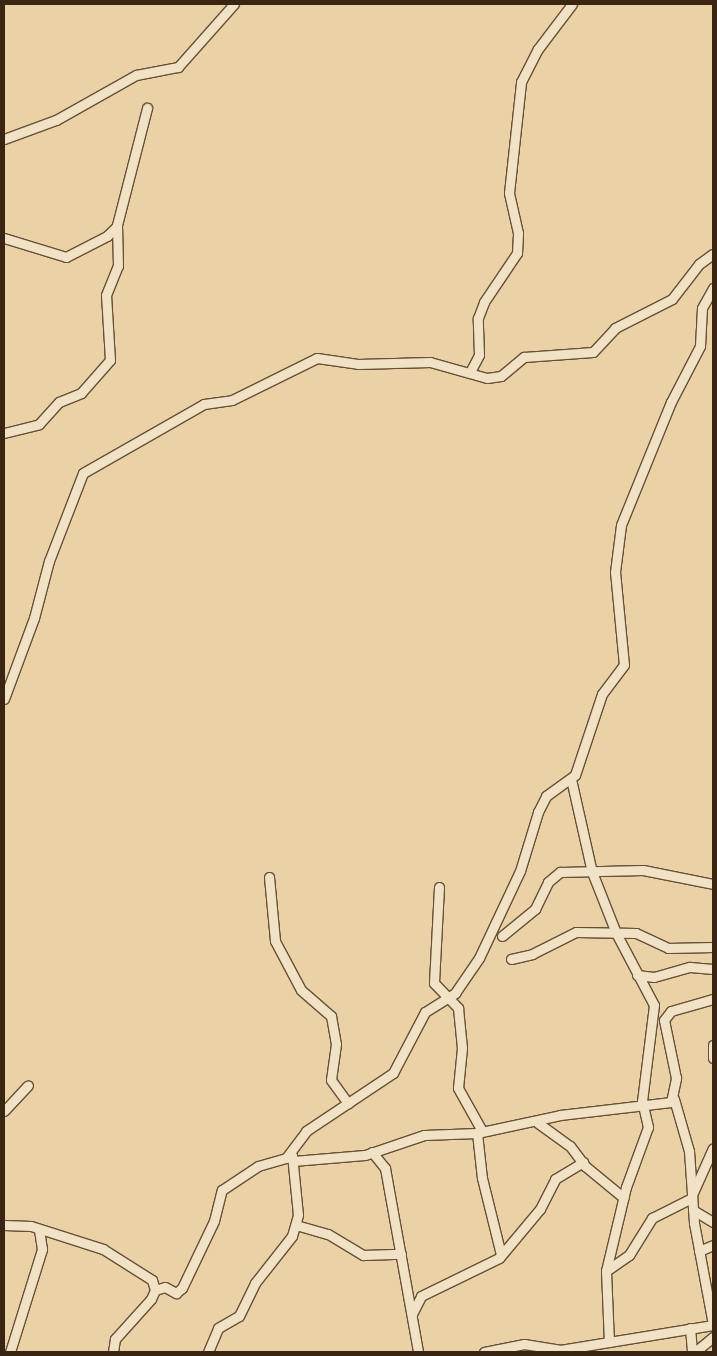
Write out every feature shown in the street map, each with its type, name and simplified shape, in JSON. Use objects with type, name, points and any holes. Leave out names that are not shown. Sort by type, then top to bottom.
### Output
[{"type":"street","points":[[4,139],[56,120],[138,74],[178,67],[234,4]]},
{"type":"street","points":[[470,372],[479,354],[482,307],[517,253],[518,233],[509,193],[521,82],[538,49],[572,4]]},
{"type":"street","points":[[4,433],[39,424],[59,402],[81,393],[110,360],[105,309],[120,255],[117,226],[147,108]]},
{"type":"street","points":[[4,238],[66,257],[107,236],[117,226]]},
{"type":"street","points":[[4,699],[34,618],[46,569],[83,473],[204,404],[226,402],[317,358],[358,364],[430,362],[491,378],[521,358],[593,352],[616,328],[672,299],[699,264],[713,254]]},
{"type":"street","points":[[113,1352],[115,1338],[155,1290],[164,1287],[176,1293],[182,1288],[214,1221],[222,1190],[258,1166],[286,1158],[306,1132],[398,1068],[425,1012],[447,998],[479,958],[520,871],[542,803],[571,779],[586,752],[602,694],[624,665],[616,572],[621,525],[671,402],[700,346],[702,308],[713,288]]},
{"type":"street","points":[[571,779],[592,872],[616,933],[654,1005],[646,1050],[644,1108],[648,1127],[624,1198],[606,1271],[609,1342]]},
{"type":"street","points":[[502,936],[535,909],[554,875],[568,870],[592,872],[643,870],[713,884]]},
{"type":"street","points":[[269,877],[274,940],[301,990],[331,1016],[336,1044],[331,1080],[348,1103]]},
{"type":"street","points":[[439,888],[432,971],[434,983],[458,1008],[461,1025],[458,1088],[479,1132],[501,1255]]},
{"type":"street","points":[[510,959],[545,948],[569,933],[636,933],[664,948],[713,947]]},
{"type":"street","points":[[637,975],[654,977],[690,967],[713,969]]},
{"type":"street","points":[[484,1352],[524,1344],[551,1350],[570,1350],[713,1325],[693,1210],[689,1151],[674,1099],[676,1078],[664,1020],[671,1011],[713,999]]},
{"type":"street","points":[[713,1045],[713,1058]]},
{"type":"street","points":[[4,1111],[28,1085]]},
{"type":"street","points":[[293,1161],[372,1152],[424,1135],[479,1132],[538,1122],[560,1115],[644,1108],[674,1099]]},
{"type":"street","points":[[538,1122],[570,1146],[583,1162],[624,1198]]},
{"type":"street","points":[[606,1271],[629,1255],[652,1218],[692,1196],[713,1147]]},
{"type":"street","points":[[208,1352],[218,1328],[239,1316],[254,1283],[287,1244],[296,1225],[292,1150]]},
{"type":"street","points":[[372,1152],[383,1163],[418,1352]]},
{"type":"street","points":[[412,1314],[420,1296],[501,1255],[540,1209],[555,1178],[583,1162]]},
{"type":"street","points":[[693,1210],[713,1222]]},
{"type":"street","points":[[4,1225],[28,1225],[39,1231],[112,1253],[142,1271],[155,1290]]},
{"type":"street","points":[[296,1225],[334,1237],[363,1255],[401,1254]]},
{"type":"street","points":[[10,1352],[42,1249],[39,1231]]},
{"type":"street","points":[[699,1251],[713,1245]]},
{"type":"street","points":[[690,1328],[694,1352],[713,1338]]}]
